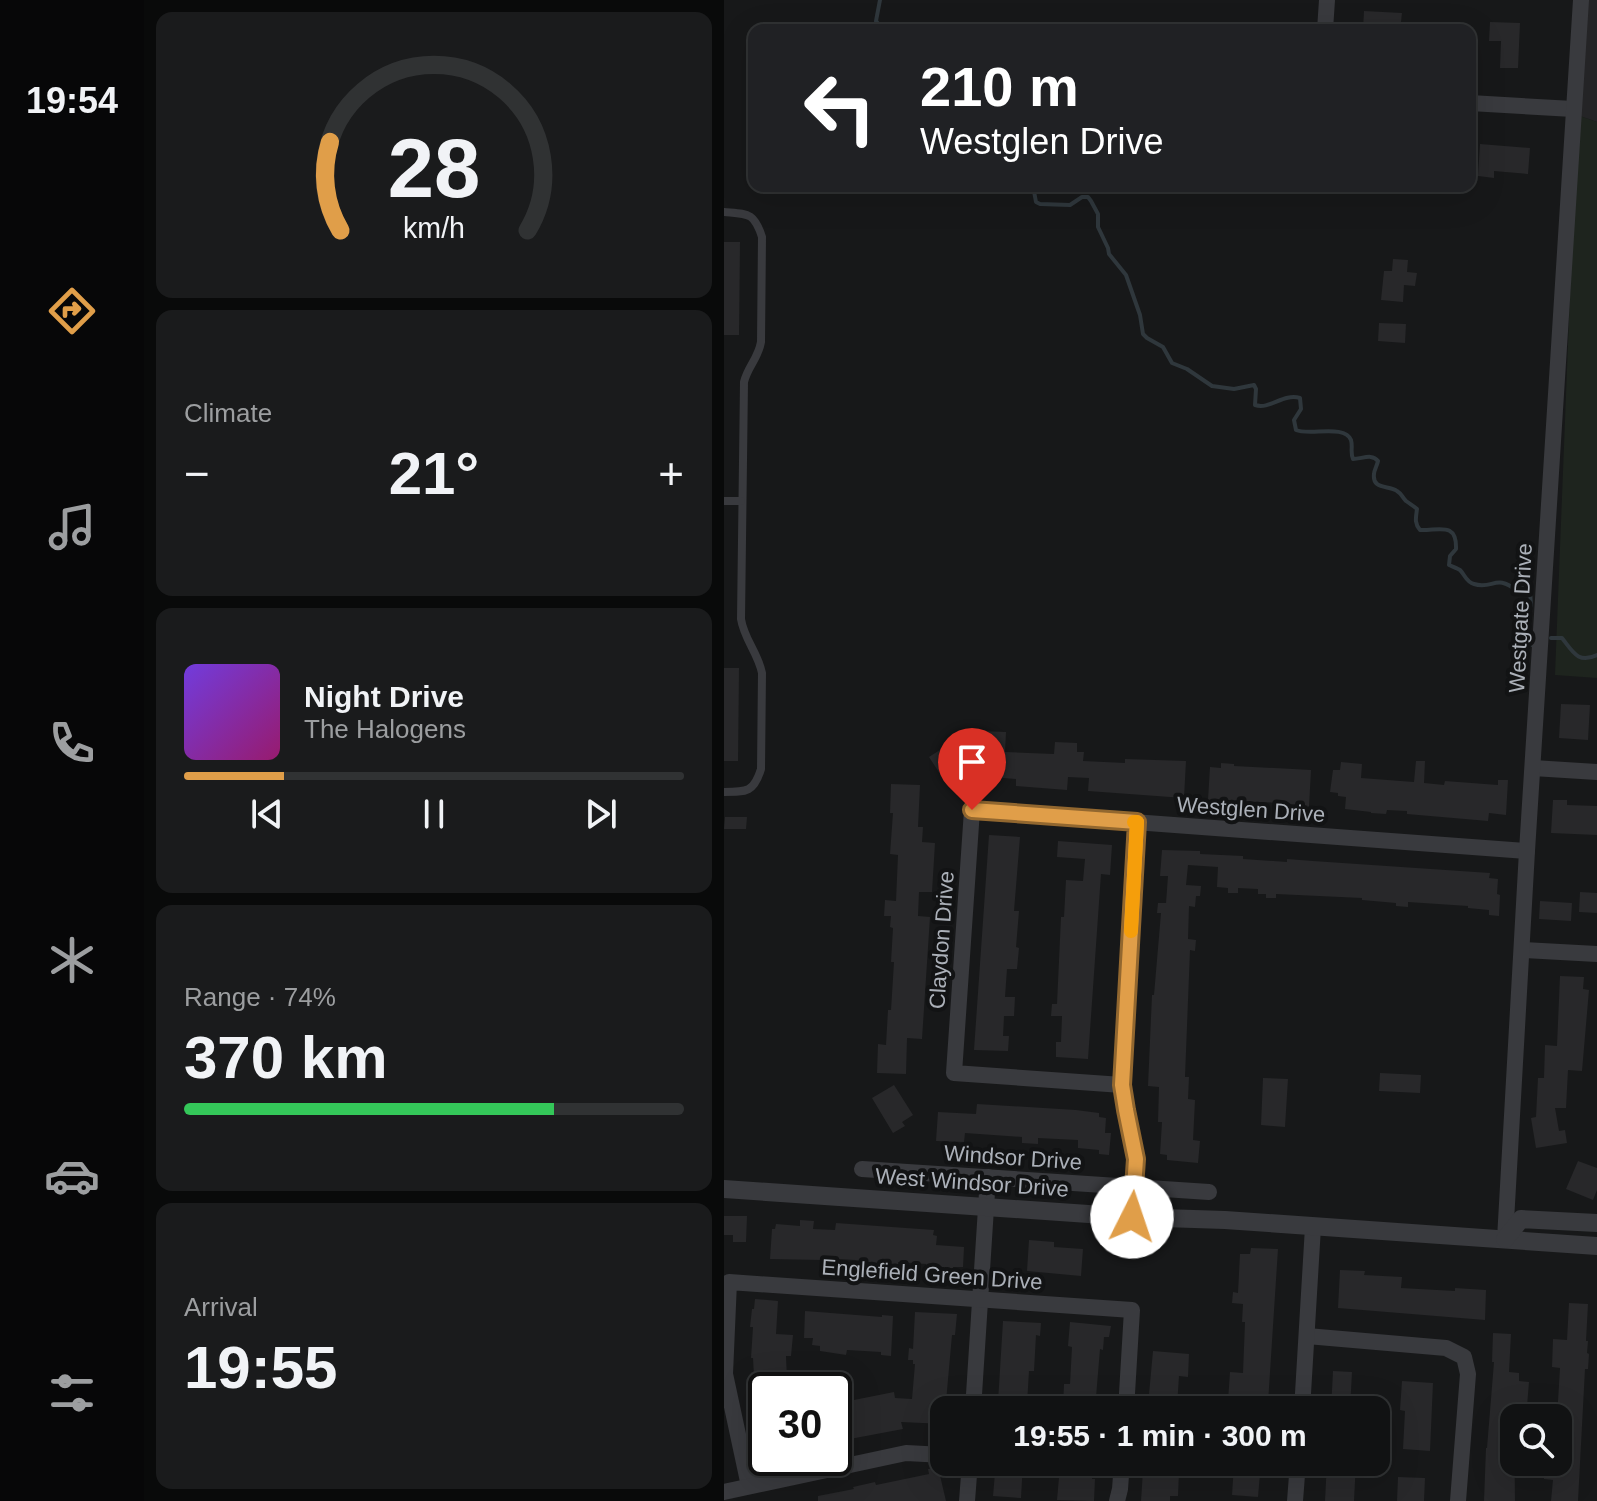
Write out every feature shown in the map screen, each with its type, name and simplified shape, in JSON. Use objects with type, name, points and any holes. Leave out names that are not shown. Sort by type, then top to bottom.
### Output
[{"type":"street","points":[[1325,24],[1327,0]]},
{"type":"street","name":"Westgate Drive","points":[[1505,1239],[1581,0]]},
{"type":"street","points":[[1476,103],[1573,109]]},
{"type":"street","points":[[1533,768],[1597,772]]},
{"type":"street","name":"Westglen Drive","points":[[972,810],[1527,851]]},
{"type":"street","name":"Claydon Drive","points":[[972,810],[954,1073],[1122,1085]]},
{"type":"street","points":[[1132,1217],[1136,1159],[1122,1085],[1137,822]]},
{"type":"street","points":[[1522,950],[1597,954]]},
{"type":"street","name":"Windsor Drive","points":[[862,1169],[1209,1192]]},
{"type":"street","points":[[974,1396],[988,1177]]},
{"type":"street","name":"West Windsor Drive","points":[[724,1189],[1597,1246]]},
{"type":"street","points":[[1505,1239],[1521,1219],[1597,1223]]},
{"type":"street","points":[[1303,1396],[1313,1227]]},
{"type":"street","name":"Englefield Green Drive","points":[[749,1486],[725,1374],[729,1282],[1132,1310],[1127,1396]]},
{"type":"street","points":[[1307,1336],[1446,1348],[1464,1357],[1468,1374],[1458,1501]]},
{"type":"street","points":[[724,1492],[906,1453],[930,1454]]},
{"type":"street","points":[[967,1501],[969,1476]]},
{"type":"street","points":[[1117,1501],[1121,1476]]},
{"type":"street","points":[[1295,1501],[1297,1476]]},
{"type":"lane","points":[[724,212],[748,214],[757,221],[762,237],[761,342],[759,354],[746,373],[744,382],[741,501],[741,619],[743,632],[759,660],[762,673],[761,769],[757,782],[749,790],[724,792]]},
{"type":"lane","points":[[724,501],[741,501]]},
{"type":"shaded area","points":[[1585,0],[1597,0],[1597,122],[1577,115]]},
{"type":"shaded area","points":[[1577,115],[1597,122],[1597,678],[1555,675]]},
{"type":"building","points":[[1364,11],[1402,13],[1401,24],[1363,24]]},
{"type":"building","points":[[1490,22],[1520,23],[1518,68],[1500,68],[1501,41],[1489,41]]},
{"type":"building","points":[[1480,144],[1530,148],[1528,174],[1494,171],[1494,178],[1478,176]]},
{"type":"building","points":[[724,242],[740,242],[739,335],[724,335]]},
{"type":"building","points":[[1393,259],[1408,260],[1407,272],[1417,273],[1415,286],[1404,285],[1403,302],[1381,300],[1384,271],[1392,271]]},
{"type":"building","points":[[1379,323],[1406,324],[1405,343],[1378,341]]},
{"type":"building","points":[[724,668],[739,668],[738,761],[724,761]]},
{"type":"building","points":[[1561,704],[1590,705],[1588,740],[1559,738]]},
{"type":"building","points":[[979,731],[1006,732],[1005,752],[1054,754],[1055,742],[1077,743],[1077,752],[1084,752],[1083,761],[1186,761],[1184,798],[1088,791],[1089,778],[1068,777],[1067,790],[1016,786],[1016,779],[991,777],[992,764],[977,764]]},
{"type":"building","points":[[954,741],[964,757],[950,766],[954,773],[944,780],[929,757]]},
{"type":"building","points":[[1416,761],[1425,761],[1424,783],[1444,785],[1445,781],[1498,785],[1498,780],[1508,780],[1506,815],[1489,813],[1488,821],[1407,814],[1407,811],[1371,813],[1345,809],[1346,797],[1330,792],[1333,770],[1340,770],[1341,762],[1362,764],[1361,778],[1414,782]]},
{"type":"building","points":[[1221,763],[1311,770],[1309,807],[1208,800],[1210,767],[1221,768]]},
{"type":"building","points":[[891,784],[920,785],[918,827],[923,827],[922,842],[935,843],[932,892],[919,892],[918,916],[930,917],[922,1039],[907,1038],[906,1074],[877,1073],[878,1044],[886,1045],[894,962],[891,962],[891,916],[884,916],[885,900],[896,901],[898,855],[890,854],[893,813],[890,813]]},
{"type":"building","points":[[1553,800],[1567,800],[1567,805],[1597,806],[1597,835],[1551,833]]},
{"type":"building","points":[[725,817],[747,817],[746,829],[724,829]]},
{"type":"building","points":[[989,835],[1020,837],[1014,911],[1019,911],[1016,947],[1019,948],[1017,969],[1007,969],[1005,997],[1015,997],[1014,1016],[1004,1016],[1003,1036],[1009,1036],[1008,1051],[974,1050]]},
{"type":"building","points":[[1058,841],[1112,845],[1110,875],[1101,874],[1088,1059],[1056,1057],[1056,1042],[1061,1042],[1062,1016],[1051,1016],[1052,1004],[1057,1004],[1066,880],[1083,881],[1085,859],[1057,857]]},
{"type":"building","points":[[1162,850],[1200,851],[1200,854],[1243,856],[1243,859],[1287,862],[1287,859],[1490,873],[1489,878],[1498,879],[1499,916],[1489,915],[1489,910],[1468,906],[1408,902],[1408,907],[1362,898],[1276,894],[1276,898],[1266,898],[1266,894],[1258,894],[1258,889],[1238,888],[1238,893],[1228,893],[1228,888],[1217,887],[1218,867],[1188,865],[1186,885],[1201,886],[1195,907],[1189,906],[1188,939],[1196,940],[1195,951],[1190,950],[1185,1077],[1189,1077],[1188,1099],[1195,1100],[1193,1140],[1200,1141],[1198,1163],[1167,1160],[1167,1155],[1160,1154],[1162,1122],[1158,1122],[1159,1087],[1148,1086],[1152,995],[1161,913],[1157,913],[1158,903],[1166,903],[1168,876],[1160,876]]},
{"type":"building","points":[[1580,892],[1597,893],[1597,913],[1579,912]]},
{"type":"building","points":[[1540,901],[1572,903],[1571,921],[1539,919]]},
{"type":"building","points":[[1560,976],[1584,977],[1583,989],[1589,990],[1582,1071],[1568,1070],[1566,1108],[1555,1108],[1559,1131],[1565,1130],[1567,1143],[1536,1148],[1531,1118],[1536,1117],[1538,1078],[1544,1078],[1545,1045],[1557,1046]]},
{"type":"building","points":[[1380,1073],[1421,1075],[1420,1093],[1379,1091]]},
{"type":"building","points":[[1263,1078],[1288,1079],[1285,1127],[1261,1125]]},
{"type":"building","points":[[894,1085],[913,1115],[902,1122],[905,1126],[893,1133],[872,1098]]},
{"type":"building","points":[[977,1104],[1099,1113],[1099,1117],[1106,1118],[1105,1133],[1111,1133],[1109,1155],[1099,1154],[1099,1150],[1078,1148],[1078,1140],[1038,1138],[1038,1144],[1022,1143],[1022,1137],[965,1133],[964,1142],[936,1141],[938,1112],[976,1114]]},
{"type":"building","points":[[1578,1161],[1597,1168],[1597,1190],[1593,1200],[1566,1189]]},
{"type":"building","points":[[724,1216],[747,1216],[746,1242],[733,1242],[733,1235],[724,1235]]},
{"type":"building","points":[[800,1220],[814,1221],[813,1229],[835,1230],[836,1223],[934,1230],[936,1245],[964,1247],[963,1267],[953,1267],[953,1271],[926,1267],[926,1264],[898,1262],[898,1268],[884,1268],[884,1264],[855,1260],[770,1259],[772,1229],[776,1224],[800,1226]]},
{"type":"building","points":[[1029,1240],[1054,1242],[1054,1247],[1083,1249],[1081,1276],[1027,1271]]},
{"type":"building","points":[[1251,1248],[1278,1249],[1268,1396],[1228,1396],[1230,1372],[1243,1373],[1243,1304],[1232,1303],[1233,1292],[1238,1293],[1240,1254],[1250,1254]]},
{"type":"building","points":[[1340,1270],[1402,1277],[1401,1288],[1486,1290],[1485,1320],[1338,1308]]},
{"type":"building","points":[[755,1299],[778,1301],[776,1334],[793,1335],[791,1356],[786,1356],[787,1372],[754,1372],[751,1358],[753,1327],[750,1327]]},
{"type":"building","points":[[1569,1303],[1588,1304],[1586,1341],[1589,1354],[1588,1369],[1585,1369],[1578,1501],[1551,1501],[1553,1480],[1544,1479],[1544,1476],[1572,1476],[1572,1404],[1558,1404],[1560,1368],[1552,1367],[1553,1339],[1567,1340]]},
{"type":"building","points":[[805,1311],[893,1316],[891,1356],[881,1355],[881,1352],[847,1350],[846,1355],[820,1351],[820,1346],[812,1345],[813,1338],[804,1338]]},
{"type":"building","points":[[915,1312],[957,1314],[947,1396],[930,1396],[930,1423],[901,1422],[903,1429],[852,1439],[852,1400],[894,1392],[895,1398],[912,1399],[915,1364],[913,1360],[908,1360],[909,1348],[913,1349]]},
{"type":"building","points":[[1003,1321],[1041,1323],[1040,1336],[1036,1335],[1034,1371],[1029,1371],[1027,1396],[998,1396]]},
{"type":"building","points":[[1070,1322],[1111,1326],[1109,1337],[1104,1337],[1103,1350],[1100,1349],[1096,1396],[1064,1396],[1064,1384],[1070,1384],[1072,1347],[1068,1346]]},
{"type":"building","points":[[1493,1333],[1511,1334],[1509,1372],[1519,1373],[1519,1381],[1529,1382],[1527,1404],[1500,1404],[1500,1476],[1515,1476],[1515,1501],[1484,1501]]},
{"type":"building","points":[[1153,1351],[1189,1354],[1188,1377],[1179,1376],[1178,1396],[1149,1396]]},
{"type":"building","points":[[1333,1371],[1352,1372],[1351,1396],[1332,1396]]},
{"type":"building","points":[[1402,1381],[1433,1383],[1430,1451],[1403,1449],[1405,1411],[1400,1410]]},
{"type":"building","points":[[928,1469],[930,1476],[940,1476],[946,1501],[818,1501],[818,1496],[853,1487],[929,1474]]},
{"type":"building","points":[[995,1476],[1022,1476],[1021,1498],[993,1496]]},
{"type":"building","points":[[1092,1476],[1095,1479],[1094,1501],[1057,1500],[1059,1477]]},
{"type":"building","points":[[1143,1476],[1179,1476],[1178,1496],[1170,1496],[1170,1501],[1141,1501]]},
{"type":"building","points":[[1233,1476],[1260,1476],[1258,1497],[1232,1495]]},
{"type":"building","points":[[1326,1476],[1355,1476],[1354,1501],[1325,1501]]},
{"type":"building","points":[[1398,1477],[1425,1478],[1424,1501],[1397,1501]]},
{"type":"waterway","points":[[878,24],[876,21],[880,0]]},
{"type":"waterway","points":[[1034,192],[1036,202],[1040,204],[1070,205],[1082,197],[1088,197],[1098,214],[1098,227],[1109,254],[1126,275],[1143,334],[1163,347],[1172,363],[1212,386],[1234,389],[1254,385],[1255,405],[1300,398],[1301,409],[1294,420],[1296,430],[1342,433],[1351,440],[1353,459],[1376,459],[1376,483],[1394,489],[1417,509],[1416,522],[1420,530],[1445,529],[1453,534],[1456,549],[1450,556],[1449,565],[1460,570],[1474,584],[1499,582],[1517,591],[1523,588],[1530,590],[1531,606],[1523,615],[1523,628],[1528,643],[1535,644]]},
{"type":"waterway","points":[[1551,638],[1562,638],[1580,657],[1597,655]]},
{"type":"slow traffic","points":[[1131,931],[1137,822],[1134,822]]},
{"type":"route","points":[[972,810],[1137,822],[1122,1085],[1136,1159],[1132,1217]]}]
